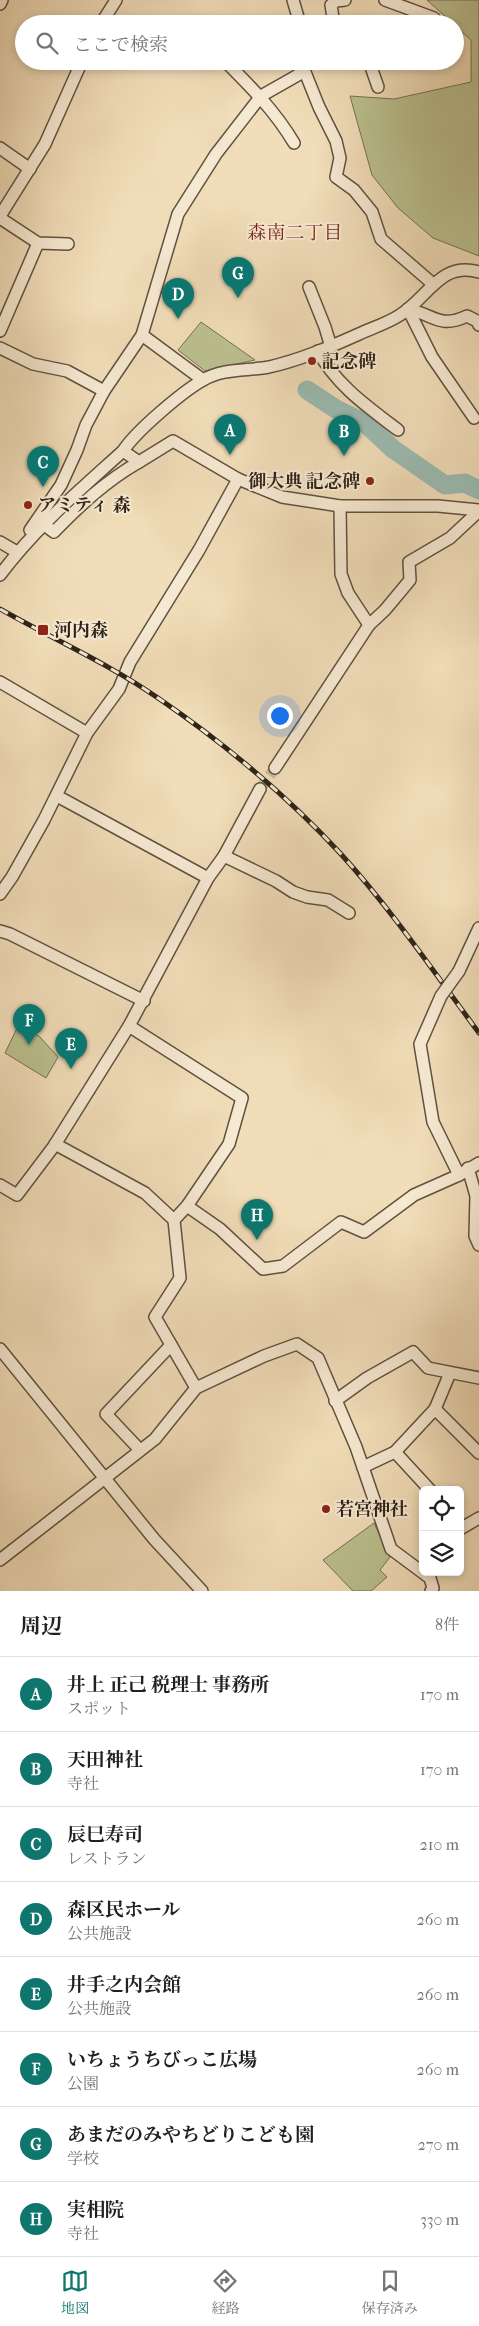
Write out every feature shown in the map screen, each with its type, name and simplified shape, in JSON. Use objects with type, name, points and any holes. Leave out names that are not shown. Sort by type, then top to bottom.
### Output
[{"type":"street","points":[[0,4],[2,0]]},
{"type":"street","points":[[107,15],[116,0]]},
{"type":"street","points":[[293,0],[297,15]]},
{"type":"street","points":[[333,15],[331,5],[345,0]]},
{"type":"street","points":[[385,0],[426,15]]},
{"type":"street","points":[[68,244],[38,243],[0,217],[45,144],[78,70]]},
{"type":"street","points":[[234,70],[261,96],[282,122],[294,143]]},
{"type":"street","points":[[29,539],[30,530],[61,485],[78,450],[86,425],[104,391],[142,335],[178,214],[216,154],[261,96],[298,75],[301,70]]},
{"type":"street","points":[[307,70],[319,107],[336,141],[340,158],[336,177],[354,190],[372,212],[381,239],[433,284]]},
{"type":"street","points":[[372,70],[378,87]]},
{"type":"street","points":[[0,148],[30,169]]},
{"type":"street","points":[[0,331],[38,243]]},
{"type":"street","points":[[0,575],[17,552],[43,524],[123,451],[129,442],[152,419],[203,380],[226,372],[270,367],[331,346],[400,315],[440,278],[460,270],[479,272]]},
{"type":"street","points":[[308,287],[331,346]]},
{"type":"street","points":[[408,309],[423,312],[444,323],[453,323],[467,316],[479,325]]},
{"type":"street","points":[[408,309],[432,357],[474,418]]},
{"type":"street","points":[[142,335],[203,380]]},
{"type":"street","points":[[0,348],[33,364],[68,371],[104,391]]},
{"type":"street","points":[[318,351],[328,369],[362,403],[398,430]]},
{"type":"street","points":[[43,524],[54,532],[86,499],[118,474],[174,441],[238,479],[282,497],[340,506],[438,506],[479,510]]},
{"type":"street","points":[[123,451],[139,462]]},
{"type":"street","points":[[0,894],[12,877],[57,796],[87,733],[120,689],[130,662],[199,550],[238,479]]},
{"type":"street","points":[[340,506],[341,574],[348,593],[369,624]]},
{"type":"street","points":[[275,768],[369,624],[385,610],[410,580],[409,562],[450,538],[479,510]]},
{"type":"street","points":[[0,542],[17,552]]},
{"type":"street","points":[[0,682],[87,733]]},
{"type":"street","points":[[0,1185],[17,1195],[56,1144],[144,1001],[208,878],[224,856],[260,790]]},
{"type":"street","points":[[57,796],[208,878]]},
{"type":"street","points":[[224,856],[276,881],[293,892],[307,897],[328,900],[350,914]]},
{"type":"street","points":[[479,928],[459,971],[441,996],[420,1044],[433,1122],[464,1171],[476,1196],[475,1236],[479,1245]]},
{"type":"street","points":[[0,931],[10,934],[144,1001]]},
{"type":"street","points":[[129,1026],[242,1098],[229,1144],[187,1206],[174,1220]]},
{"type":"street","points":[[56,1144],[145,1193],[174,1220],[180,1278],[155,1317],[196,1388]]},
{"type":"street","points":[[187,1206],[220,1228],[263,1270],[283,1266],[341,1222],[364,1232],[414,1194],[479,1163]]},
{"type":"street","points":[[0,1560],[160,1434],[196,1388],[264,1356],[297,1344],[318,1358],[334,1401],[363,1467],[391,1549],[419,1568]]},
{"type":"street","points":[[140,1450],[106,1414],[171,1345]]},
{"type":"street","points":[[0,1349],[154,1539],[202,1591]]},
{"type":"street","points":[[334,1401],[367,1378],[413,1352],[428,1368],[479,1378]]},
{"type":"street","points":[[363,1467],[394,1452],[435,1409],[450,1373]]},
{"type":"street","points":[[435,1409],[479,1454]]},
{"type":"street","points":[[394,1452],[426,1486]]},
{"type":"street","points":[[464,1527],[479,1518]]},
{"type":"street","points":[[429,1576],[433,1588],[432,1591]]},
{"type":"green space","points":[[427,0],[479,0],[479,256],[433,238],[398,208],[372,175],[350,96],[394,99],[471,82],[471,40],[464,34],[464,15],[444,15]]},
{"type":"green space","points":[[201,322],[255,360],[205,371],[178,350]]},
{"type":"green space","points":[[19,1024],[40,1037],[58,1057],[46,1078],[5,1053]]},
{"type":"green space","points":[[374,1523],[390,1557],[380,1570],[387,1577],[371,1591],[353,1591],[323,1560]]},
{"type":"waterway","points":[[307,390],[336,409],[365,423],[393,449],[445,485],[465,483],[479,490]]},
{"type":"tunnel","points":[[260,789],[275,768]]},
{"type":"railway","points":[[0,609],[139,686],[207,733],[276,790],[359,874],[412,941],[479,1033]]},
{"type":"place","name":"あまだのみやちどりこども園","points":[[238,298]]},
{"type":"place","name":"森区民ホール","points":[[178,319]]},
{"type":"place","name":"記念碑","points":[[312,361]]},
{"type":"place","name":"井上 正己 税理士 事務所","points":[[230,455]]},
{"type":"place","name":"天田神社","points":[[344,456]]},
{"type":"place","name":"御大典 記念碑","points":[[370,481]]},
{"type":"place","name":"辰巳寿司","points":[[43,487]]},
{"type":"place","name":"アミティ 森","points":[[28,505]]},
{"type":"place","name":"河内森","points":[[43,630]]},
{"type":"place","name":"いちょうちびっこ広場","points":[[29,1045]]},
{"type":"place","name":"井手之内会館","points":[[71,1069]]},
{"type":"place","name":"実相院","points":[[257,1240]]},
{"type":"place","name":"若宮神社","points":[[326,1509]]},
{"type":"district","name":"森南二丁目","points":[[295,232]]}]
